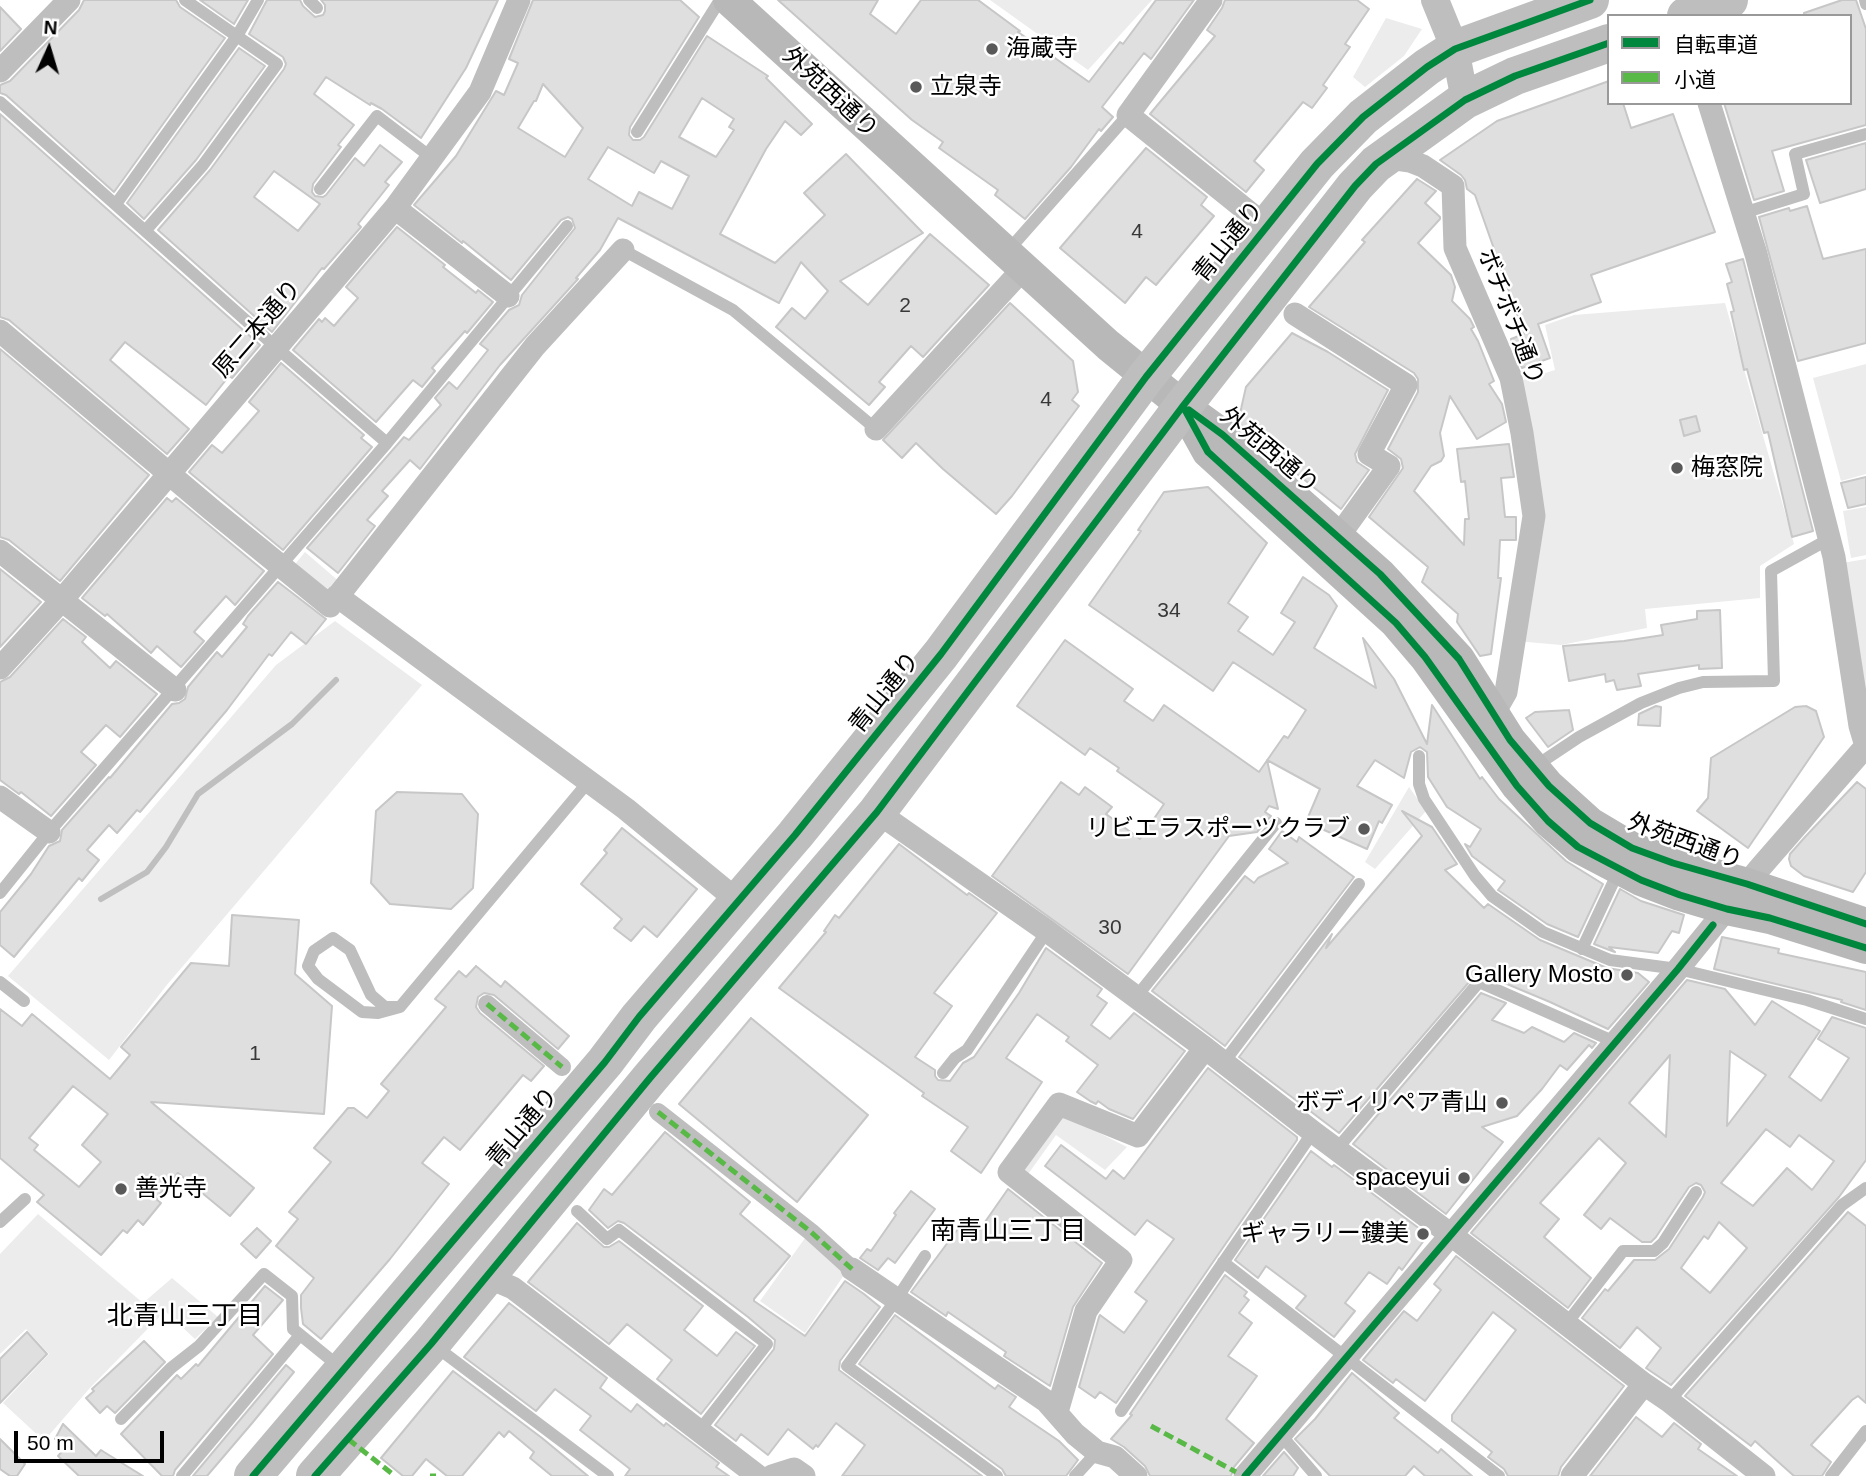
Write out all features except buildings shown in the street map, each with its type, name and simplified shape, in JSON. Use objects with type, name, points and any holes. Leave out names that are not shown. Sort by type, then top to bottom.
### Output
[{"type":"highway","name":"青山通り","points":[[253,1476],[795,835],[941,654],[1146,377],[1317,164],[1355,124],[1427,67],[1454,50],[1590,0]]},
{"type":"highway","points":[[1691,14],[1729,0]]},
{"type":"highway","points":[[315,1476],[431,1344],[680,1043],[877,811],[1183,406],[1340,204],[1377,164],[1465,100],[1515,76],[1607,44]]},
{"type":"highway","points":[[639,1017],[642,1035],[653,1044],[680,1043]]},
{"type":"main road","name":"外苑西通り","points":[[744,5],[1014,261],[1146,377],[1223,435],[1380,574],[1459,659],[1510,740],[1549,786],[1590,823],[1632,848],[1689,869],[1747,884],[1866,924]]},
{"type":"main road","name":"外苑西通り","points":[[1183,406],[1208,452],[1396,624],[1425,657],[1517,786],[1548,821],[1578,846],[1619,870],[1680,895],[1770,918],[1866,948]]},
{"type":"street","points":[[0,71],[69,0]]},
{"type":"street","name":"原二本通り","points":[[0,668],[395,208],[480,92],[519,0]]},
{"type":"street","points":[[1211,0],[1128,115],[1266,226]]},
{"type":"street","points":[[1435,0],[1454,50],[1465,100]]},
{"type":"street","points":[[1241,1475],[1347,1357],[1866,746],[1860,726],[1829,538],[1784,361],[1710,105]]},
{"type":"street","name":"ボチボチ通り","points":[[1377,164],[1396,159],[1410,161],[1423,166],[1452,186],[1455,248],[1511,378],[1534,516],[1506,692],[1494,713]]},
{"type":"street","points":[[395,208],[508,296]]},
{"type":"street","points":[[0,331],[330,606],[535,346],[623,250]]},
{"type":"street","points":[[876,429],[1014,261]]},
{"type":"street","points":[[1295,314],[1406,385],[1369,454],[1389,466],[1338,537]]},
{"type":"street","points":[[0,551],[174,690]]},
{"type":"street","points":[[337,596],[589,781],[738,901]]},
{"type":"street","points":[[0,797],[49,832]]},
{"type":"street","points":[[877,811],[1137,996],[1336,1150],[1567,1323],[1643,1384],[1669,1401],[1757,1474]]},
{"type":"street","points":[[487,1004],[562,1067]]},
{"type":"street","points":[[1057,1412],[1086,1311],[1121,1260],[1009,1172],[1059,1104],[1138,1136],[1205,1048]]},
{"type":"street","points":[[657,1112],[811,1232],[852,1269],[1045,1401],[1075,1434],[1097,1452],[1115,1457],[1136,1476]]},
{"type":"street","points":[[478,1286],[499,1282],[513,1288],[758,1476]]},
{"type":"street","points":[[1572,1476],[1643,1384]]},
{"type":"street","points":[[772,1476],[794,1469],[804,1476]]},
{"type":"lane","points":[[146,230],[203,165],[277,64],[186,0]]},
{"type":"lane","points":[[116,204],[237,37],[258,0]]},
{"type":"lane","points":[[637,132],[720,0]]},
{"type":"lane","points":[[0,102],[387,443]]},
{"type":"lane","points":[[1014,261],[1128,115]]},
{"type":"lane","points":[[320,189],[377,116],[432,158]]},
{"type":"lane","points":[[1743,213],[1804,194],[1795,154],[1866,134]]},
{"type":"lane","points":[[0,893],[49,832],[387,443],[567,226]]},
{"type":"lane","points":[[623,250],[733,310],[876,429]]},
{"type":"lane","points":[[1534,767],[1579,737],[1642,703],[1679,688],[1703,682],[1774,681],[1772,571],[1829,538]]},
{"type":"lane","points":[[1419,756],[1419,784],[1424,799],[1475,876],[1492,896],[1544,932],[1611,960],[1678,969],[1807,1000],[1866,1019]]},
{"type":"lane","points":[[400,1007],[385,1006],[372,995],[350,950],[333,938],[314,951],[308,966],[313,973],[362,1012],[378,1013],[400,1007],[589,781]]},
{"type":"lane","points":[[1137,996],[1276,823]]},
{"type":"lane","points":[[1582,949],[1619,870]]},
{"type":"lane","points":[[1224,1062],[1359,884]]},
{"type":"lane","points":[[943,1073],[955,1058],[967,1049],[1047,931]]},
{"type":"lane","points":[[0,982],[24,1001]]},
{"type":"lane","points":[[1336,1150],[1479,982],[1615,1042]]},
{"type":"lane","points":[[1121,1411],[1313,1132]]},
{"type":"lane","points":[[1669,1401],[1842,1205],[1866,1188]]},
{"type":"lane","points":[[1567,1323],[1623,1251],[1654,1251],[1663,1242],[1696,1192]]},
{"type":"lane","points":[[0,1222],[25,1199]]},
{"type":"lane","points":[[577,1211],[607,1240],[619,1230],[767,1344],[699,1431]]},
{"type":"lane","points":[[925,1256],[847,1366],[996,1476]]},
{"type":"lane","points":[[1223,1262],[1499,1476]]},
{"type":"lane","points":[[121,1419],[171,1368],[199,1346],[264,1274],[292,1296],[293,1329],[343,1370]]},
{"type":"lane","points":[[182,1476],[300,1335]]},
{"type":"lane","points":[[431,1344],[608,1476]]},
{"type":"lane","points":[[1831,1476],[1866,1431]]},
{"type":"lane","points":[[1280,1434],[1315,1476]]},
{"type":"lane","points":[[1074,1476],[1097,1452]]},
{"type":"shaded area","points":[[990,0],[1152,0],[1088,70]]},
{"type":"shaded area","points":[[1386,18],[1422,29],[1404,56],[1365,87],[1353,77]]},
{"type":"shaded area","points":[[1725,303],[1794,544],[1760,566],[1760,598],[1645,609],[1647,628],[1561,645],[1516,641],[1536,544],[1516,382],[1555,370],[1545,325],[1574,315]]},
{"type":"shaded area","points":[[1866,364],[1866,474],[1841,481],[1813,378]]},
{"type":"shaded area","points":[[1866,507],[1866,555],[1851,558],[1843,511]]},
{"type":"shaded area","points":[[305,552],[341,583],[328,598],[292,568]]},
{"type":"shaded area","points":[[1866,559],[1866,710],[1842,563]]},
{"type":"shaded area","points":[[335,621],[422,685],[166,986],[109,1060],[8,976],[276,665]]},
{"type":"shaded area","points":[[1409,787],[1426,811],[1375,869],[1365,862]]},
{"type":"shaded area","points":[[1062,1114],[1127,1147],[1105,1170],[1056,1135],[1026,1177],[1018,1170]]},
{"type":"shaded area","points":[[38,1214],[143,1303],[172,1278],[218,1317],[195,1339],[165,1311],[89,1389],[44,1441],[3,1403],[49,1354],[26,1329],[0,1354],[0,1254]]},
{"type":"shaded area","points":[[805,1238],[846,1272],[805,1333],[760,1301]]},
{"type":"waterway","points":[[101,899],[147,872],[166,847],[198,794],[292,724],[336,680]]},
{"type":"marked path","points":[[487,1004],[562,1067]]},
{"type":"marked path","points":[[658,1112],[811,1232],[852,1269]]},
{"type":"marked path","points":[[1151,1426],[1236,1472]]},
{"type":"marked path","points":[[348,1439],[395,1476]]},
{"type":"marked path","points":[[430,1476],[436,1476]]},
{"type":"cycle path","points":[[253,1476],[795,835],[941,654],[1146,377],[1317,164],[1363,117],[1427,67],[1455,49],[1590,0]]},
{"type":"cycle path","points":[[315,1476],[431,1344],[650,1078],[877,812],[1183,406],[1355,186],[1376,164],[1465,100],[1515,76],[1607,44]]},
{"type":"cycle path","points":[[1183,406],[1208,452],[1396,623],[1425,657],[1517,786],[1548,821],[1578,847],[1641,880],[1680,895],[1770,918],[1866,948]]},
{"type":"cycle path","points":[[1189,410],[1223,435],[1380,574],[1459,659],[1510,740],[1549,786],[1590,823],[1632,848],[1866,924]]},
{"type":"cycle path","points":[[1245,1476],[1713,925]]},
{"type":"place","name":"海蔵寺","points":[[992,49]]},
{"type":"place","name":"立泉寺","points":[[916,87]]},
{"type":"place","name":"梅窓院","points":[[1677,468]]},
{"type":"place","name":"リビエラスポーツクラブ","points":[[1364,829]]},
{"type":"place","name":"Gallery Mosto","points":[[1627,975]]},
{"type":"place","name":"ボディリペア青山","points":[[1502,1103]]},
{"type":"place","name":"spaceyui","points":[[1464,1178]]},
{"type":"place","name":"善光寺","points":[[121,1189]]},
{"type":"place","name":"ギャラリー鏤美","points":[[1423,1234]]},
{"type":"district","name":"南青山三丁目","points":[[1008,1232]]},
{"type":"district","name":"北青山三丁目","points":[[185,1317]]}]
